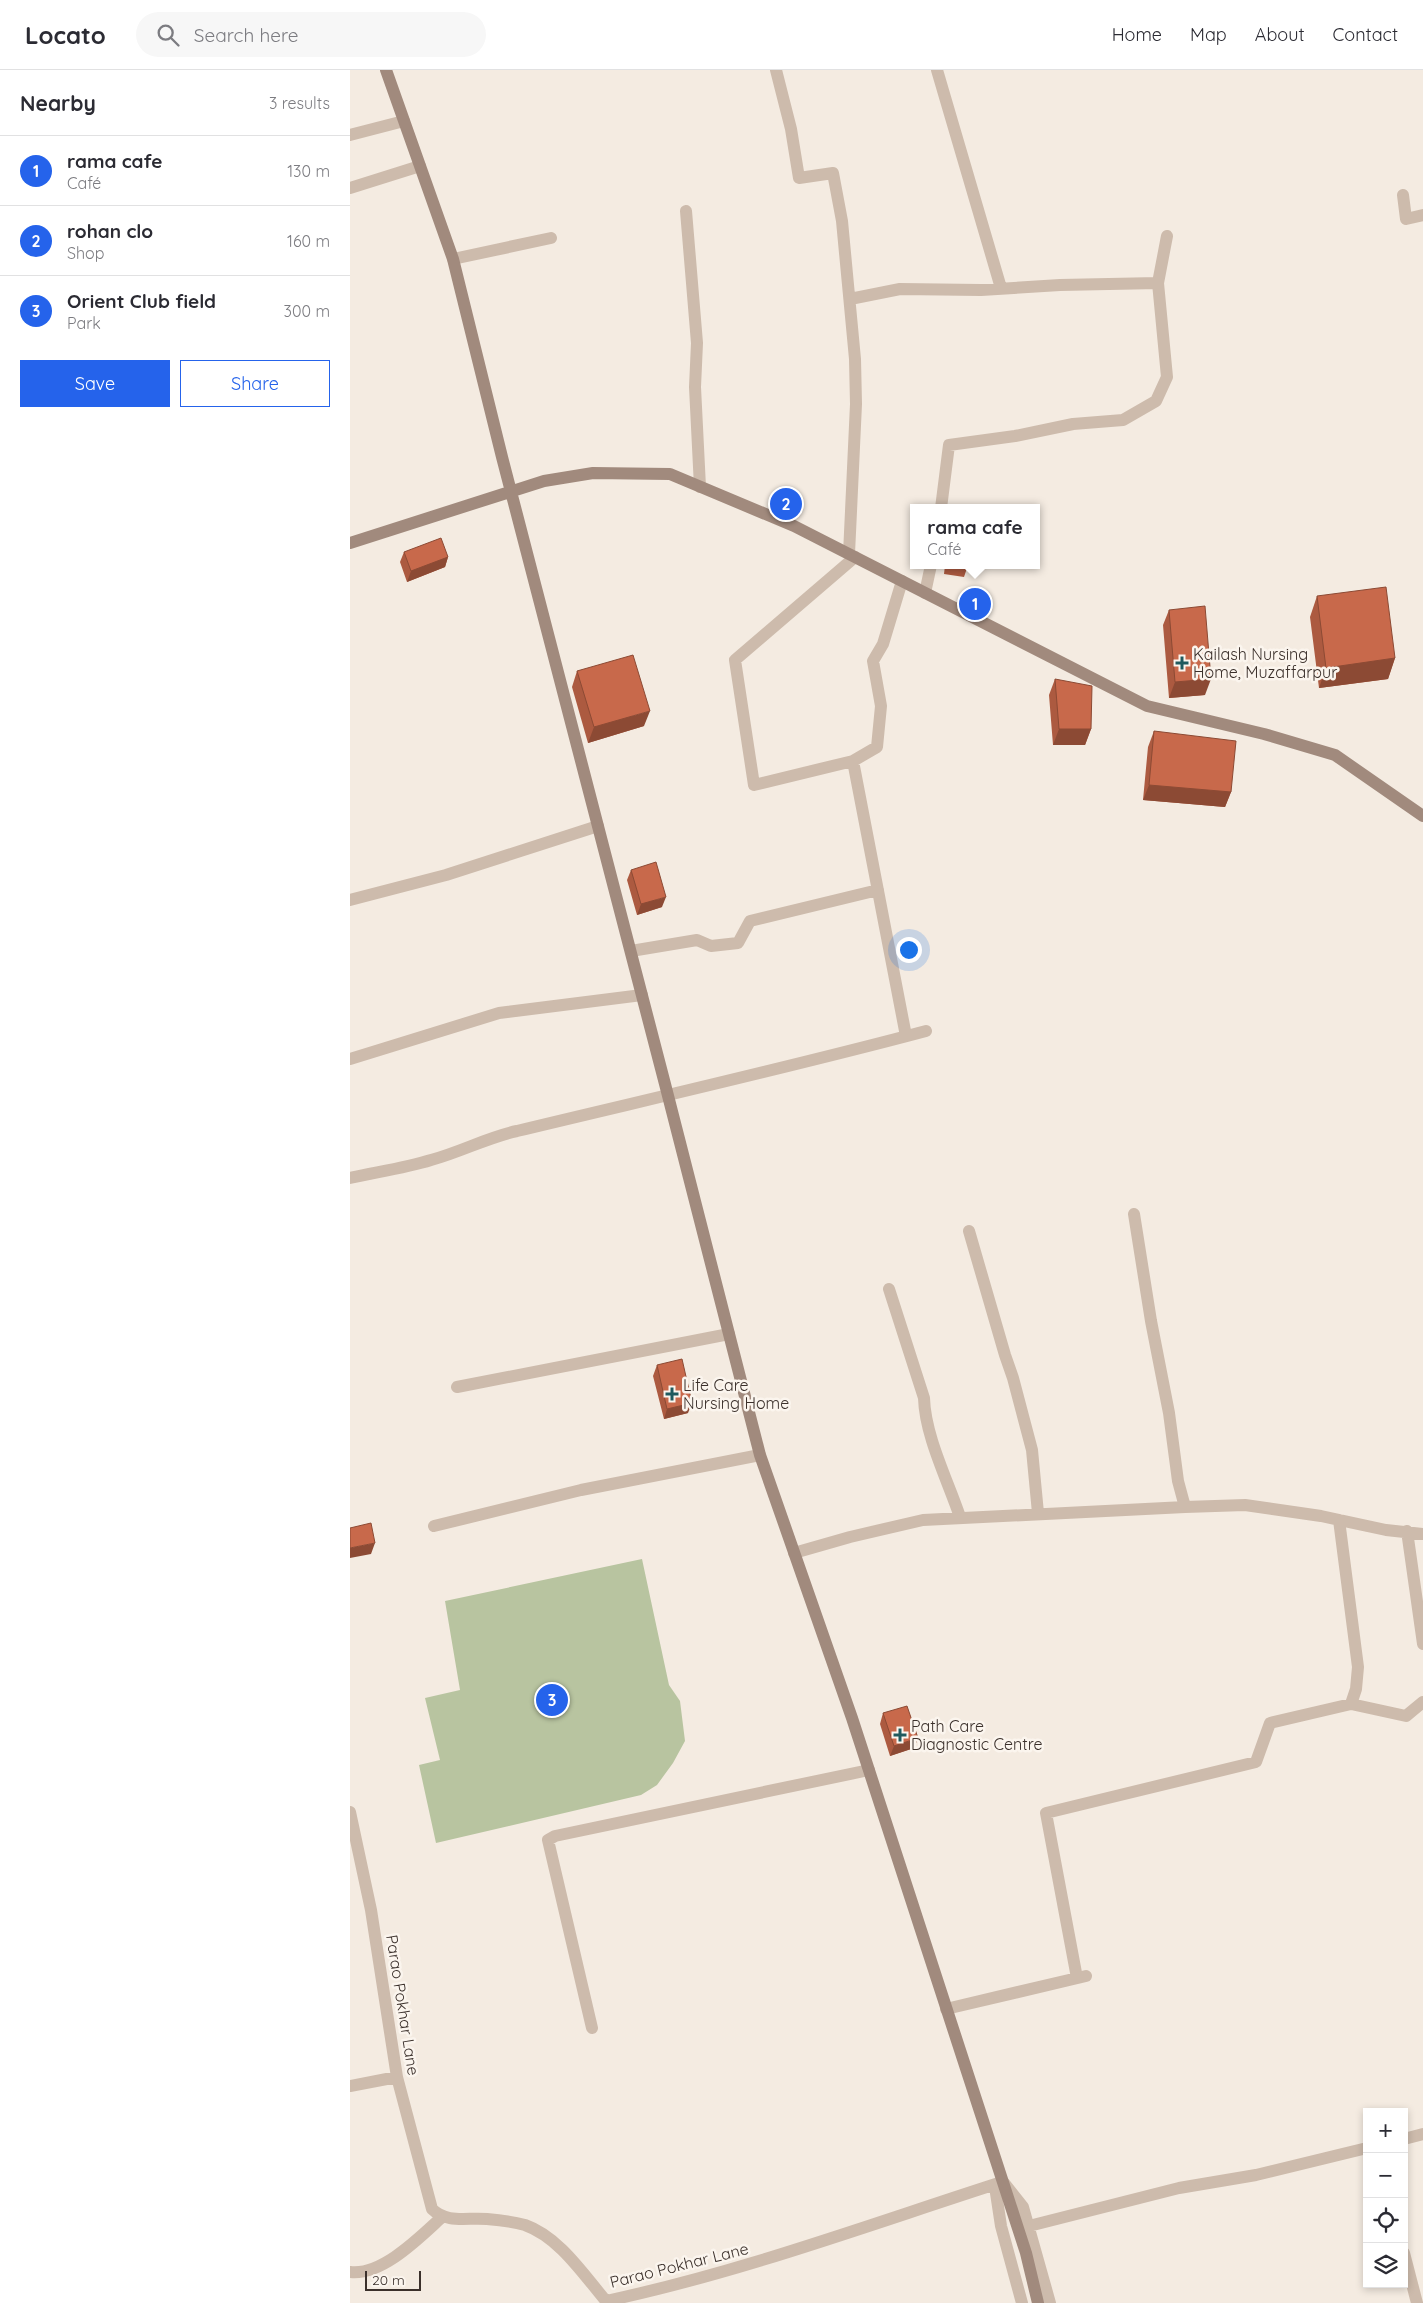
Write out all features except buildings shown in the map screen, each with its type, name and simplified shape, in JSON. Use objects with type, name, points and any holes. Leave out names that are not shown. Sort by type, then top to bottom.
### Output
[{"type":"main road","points":[[386,70],[453,259],[502,457],[760,1455],[869,1770],[1026,2253],[1038,2303]]},
{"type":"main road","points":[[350,544],[544,481],[593,473],[670,474],[794,526],[1147,706],[1264,734],[1335,755],[1423,816]]},
{"type":"street","points":[[776,70],[791,130],[798,178],[833,173],[842,221],[855,359],[856,404],[852,556],[736,660],[754,785],[853,761],[877,747],[881,706],[873,661],[883,644],[902,581]]},
{"type":"street","points":[[937,70],[1001,288]]},
{"type":"street","points":[[350,135],[404,121]]},
{"type":"street","points":[[350,188],[420,166]]},
{"type":"street","points":[[1403,195],[1406,218],[1423,215]]},
{"type":"street","points":[[686,211],[697,342],[695,387],[700,487]]},
{"type":"street","points":[[942,504],[949,445],[1014,436],[1073,424],[1123,420],[1156,401],[1167,377],[1158,283],[1167,236]]},
{"type":"street","points":[[453,259],[551,238]]},
{"type":"street","points":[[850,299],[900,289],[1158,283]]},
{"type":"street","points":[[925,593],[929,569]]},
{"type":"street","points":[[853,761],[906,1036]]},
{"type":"street","points":[[350,900],[446,875],[598,826]]},
{"type":"street","points":[[630,951],[696,940],[711,946],[738,943],[750,921],[878,890]]},
{"type":"street","points":[[350,1059],[499,1013],[642,995]]},
{"type":"street","points":[[350,1178],[432,1160],[515,1131],[608,1111],[803,1064],[926,1031]]},
{"type":"street","points":[[1134,1214],[1142,1252],[1151,1321],[1169,1413],[1178,1481],[1185,1507]]},
{"type":"street","points":[[969,1231],[1030,1442],[1038,1512]]},
{"type":"street","points":[[889,1288],[924,1398],[924,1411],[931,1434],[960,1517]]},
{"type":"street","points":[[457,1387],[729,1334]]},
{"type":"street","points":[[434,1526],[581,1490],[760,1455]]},
{"type":"street","points":[[794,1553],[850,1537],[923,1520],[1038,1512],[1117,1511],[1185,1507],[1246,1506],[1339,1520],[1386,1530],[1423,1534]]},
{"type":"street","points":[[1339,1520],[1358,1667],[1356,1689],[1351,1704]]},
{"type":"street","points":[[1407,1531],[1423,1644]]},
{"type":"street","points":[[946,2009],[1082,1977],[1046,1813],[1256,1762],[1270,1722],[1351,1704],[1406,1716],[1423,1702]]},
{"type":"street","points":[[592,2028],[548,1840],[555,1836],[869,1770]]},
{"type":"street","name":"Parao Pokhar Lane","points":[[350,1812],[371,1910],[397,2077],[432,2209],[442,2217],[456,2219],[486,2218],[524,2225],[541,2233],[561,2250],[607,2302],[675,2286],[763,2260],[1002,2182]]},
{"type":"street","points":[[350,2086],[397,2077]]},
{"type":"street","points":[[1408,2138],[1423,2134]]},
{"type":"street","points":[[1029,2226],[1178,2188],[1256,2175],[1363,2149]]},
{"type":"street","points":[[1022,2303],[1001,2226],[996,2193],[1002,2182],[1023,2207],[1050,2303]]},
{"type":"street","points":[[350,2272],[360,2273],[373,2269],[410,2245],[442,2217]]},
{"type":"street","points":[[1408,2267],[1418,2303]]},
{"type":"green space","points":[[642,1559],[669,1685],[680,1701],[685,1741],[673,1763],[657,1785],[641,1795],[436,1843],[419,1765],[440,1760],[425,1698],[460,1690],[445,1601]]},
{"type":"place","name":"rohan clo","points":[[786,504]]},
{"type":"place","name":"rama cafe","points":[[975,604]]},
{"type":"place","name":"Kailash Nursing Home, Muzaffarpur","points":[[1182,663]]},
{"type":"place","name":"Life Care Nursing Home","points":[[672,1394]]},
{"type":"place","name":"Orient Club field","points":[[552,1700]]},
{"type":"place","name":"Path Care Diagnostic Centre","points":[[900,1735]]}]
